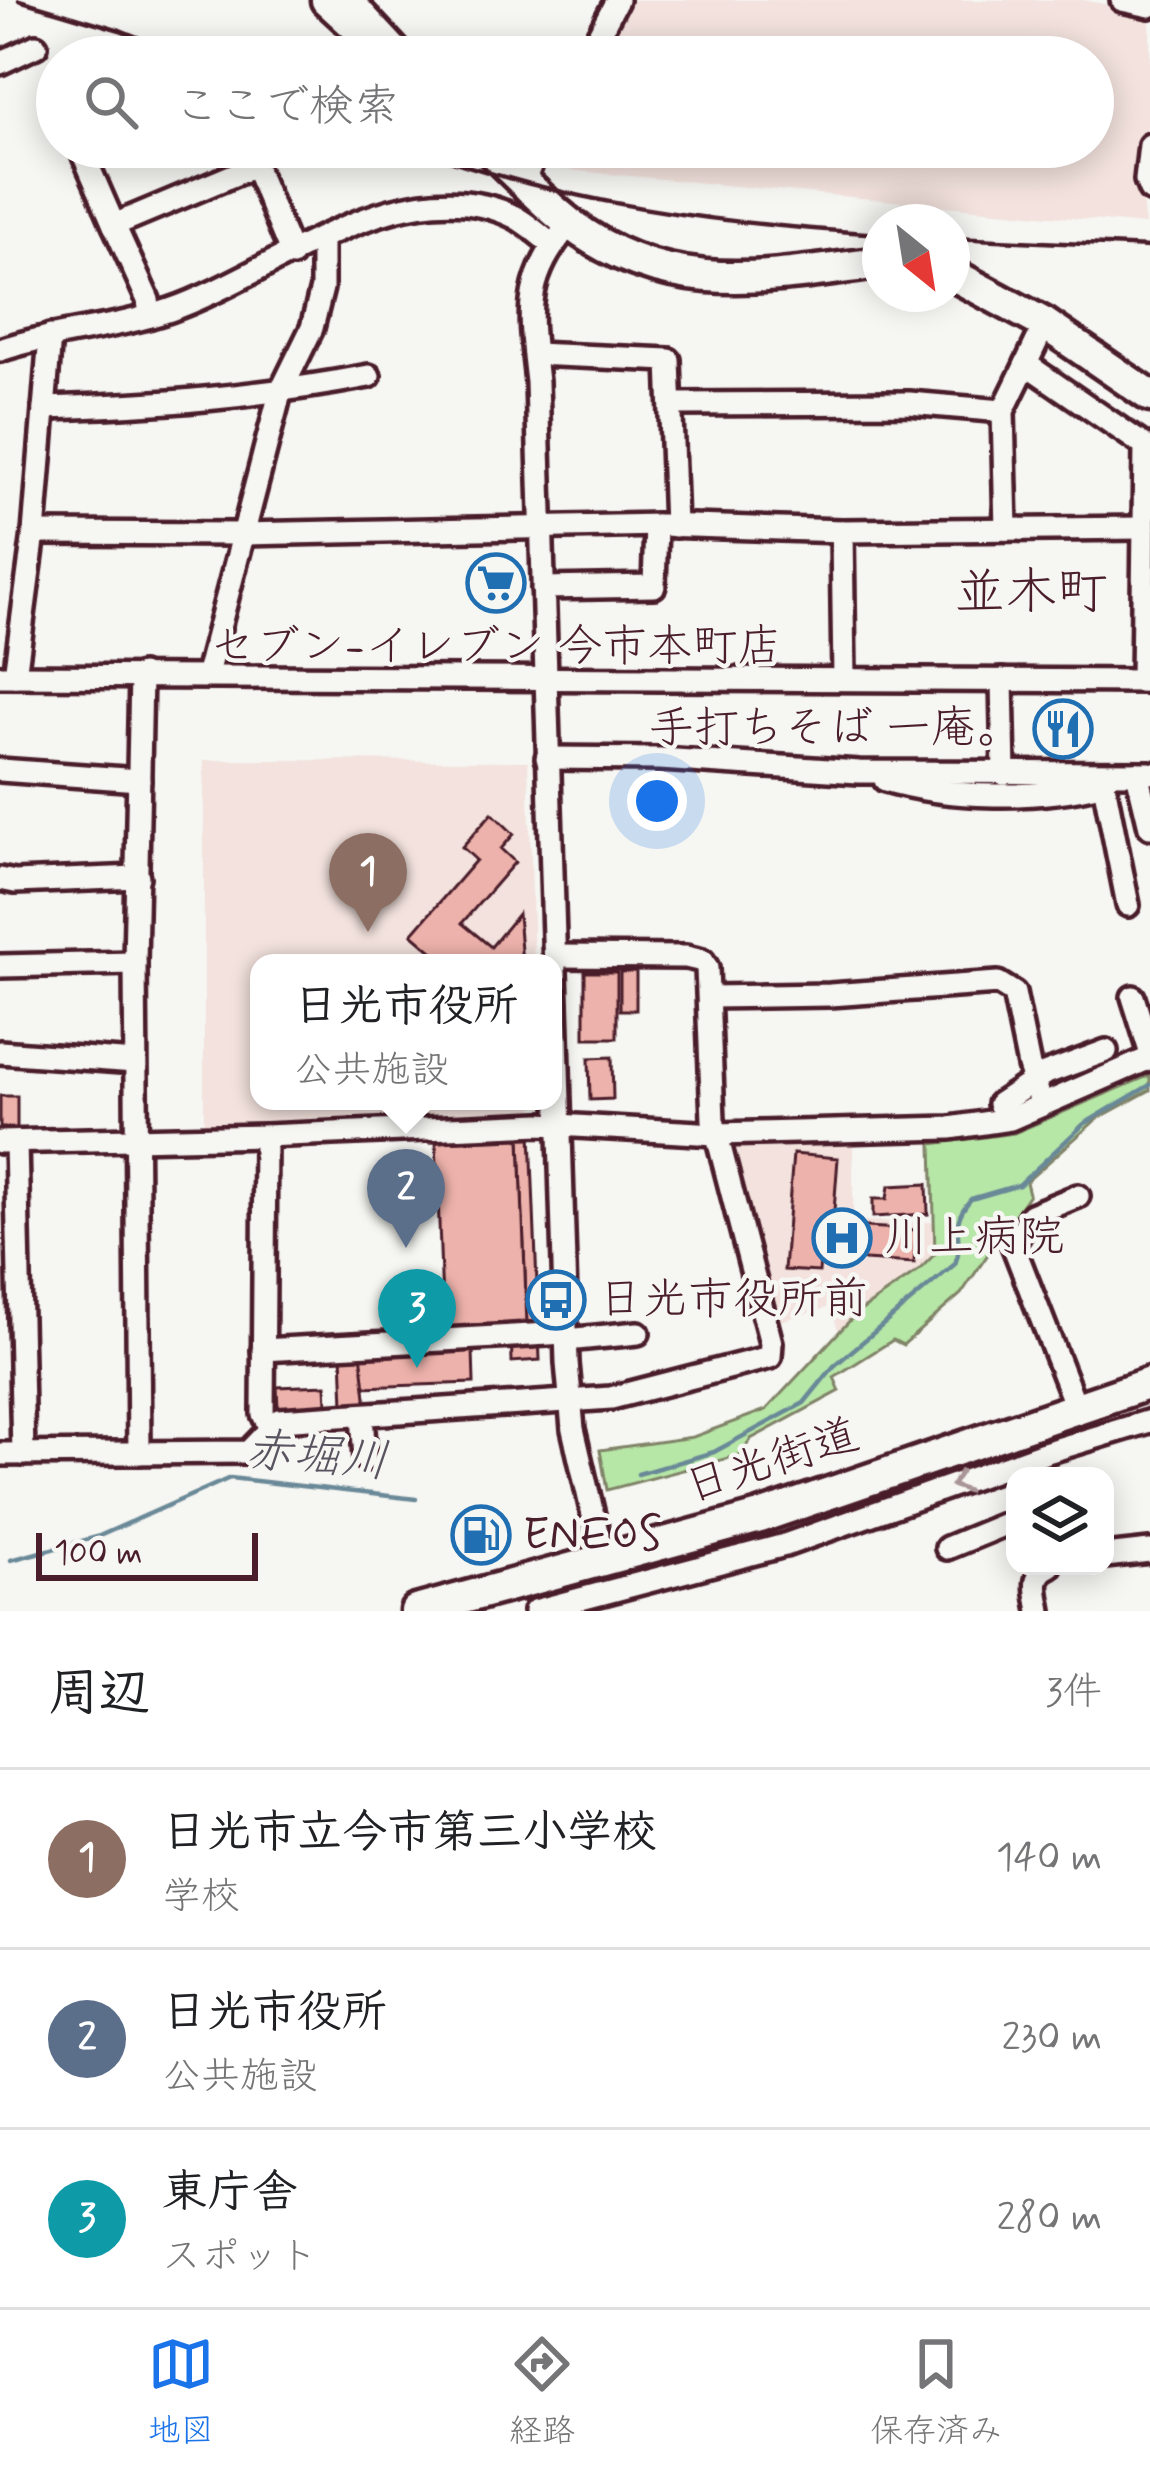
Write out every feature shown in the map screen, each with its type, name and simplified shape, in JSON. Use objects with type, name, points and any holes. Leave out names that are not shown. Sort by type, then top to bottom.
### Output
[{"type":"highway","points":[[327,0],[366,36]]},
{"type":"highway","points":[[531,168],[561,234],[663,269],[701,278],[748,279],[862,265]]},
{"type":"highway","points":[[970,284],[1045,324],[1150,395]]},
{"type":"highway","name":"日光街道","points":[[416,1611],[760,1517],[1150,1383]]},
{"type":"street","points":[[352,0],[386,36]]},
{"type":"street","points":[[597,36],[617,0]]},
{"type":"street","points":[[1122,0],[1150,6]]},
{"type":"street","points":[[0,63],[36,46]]},
{"type":"street","points":[[1149,156],[1150,190]]},
{"type":"street","points":[[89,168],[148,300],[150,316]]},
{"type":"street","points":[[114,225],[250,168]]},
{"type":"street","points":[[256,168],[292,255]]},
{"type":"street","points":[[0,350],[150,316],[209,295],[375,215],[423,201],[456,202],[561,234],[530,294],[555,954]]},
{"type":"street","points":[[207,674],[280,393],[312,328],[322,288],[322,241]]},
{"type":"street","points":[[1006,529],[1003,411],[1045,324]]},
{"type":"street","points":[[50,336],[34,533],[8,676],[1146,681],[1145,446],[1026,364]]},
{"type":"street","points":[[534,355],[669,360],[673,404],[665,526],[654,586],[542,588]]},
{"type":"street","points":[[44,408],[172,405],[280,393],[369,376]]},
{"type":"street","points":[[673,404],[909,403],[1003,411]]},
{"type":"street","points":[[34,533],[665,526],[842,531],[1144,528]]},
{"type":"street","points":[[842,531],[844,680]]},
{"type":"street","points":[[139,1453],[135,1062],[141,675]]},
{"type":"street","points":[[1002,680],[1004,774]]},
{"type":"street","points":[[548,758],[1103,779]]},
{"type":"street","points":[[0,770],[139,780]]},
{"type":"street","points":[[859,772],[924,792],[1037,796],[1144,773],[1150,827]]},
{"type":"street","points":[[1103,779],[1127,905]]},
{"type":"street","points":[[0,879],[138,877]]},
{"type":"street","points":[[562,956],[686,957],[703,962],[711,997],[716,1134],[771,1343],[770,1358],[626,1396],[279,1420],[248,1452],[11,1454],[8,1142],[559,1124],[716,1134],[950,1129],[988,1124],[1042,1106],[1150,1054],[1133,997]]},
{"type":"street","points":[[0,966],[136,963]]},
{"type":"street","points":[[711,997],[830,995],[998,982],[1015,993],[1042,1106]]},
{"type":"street","points":[[999,1105],[1034,1080],[1106,1051]]},
{"type":"street","points":[[0,1052],[135,1062]]},
{"type":"street","points":[[559,1110],[570,1401],[604,1558]]},
{"type":"street","points":[[265,1136],[263,1414],[270,1429]]},
{"type":"street","points":[[1076,1407],[1013,1244],[1031,1215],[1078,1196]]},
{"type":"street","points":[[263,1350],[638,1333]]},
{"type":"street","points":[[362,1415],[365,1459]]},
{"type":"street","points":[[535,1611],[785,1545],[1044,1453],[1150,1421]]},
{"type":"street","points":[[947,1548],[1006,1524]]},
{"type":"street","points":[[1114,1555],[1150,1551]]},
{"type":"street","points":[[1040,1611],[1036,1581],[1041,1575]]},
{"type":"shaded area","points":[[624,0],[1083,0],[1150,13],[1150,104],[1140,186],[1145,225],[970,208],[970,204],[924,204],[557,169],[1114,168],[1114,36],[610,36]]},
{"type":"shaded area","points":[[204,760],[528,761],[534,954],[250,954],[250,1110],[532,1110],[530,1113],[204,1127]]},
{"type":"shaded area","name":"川上病院","points":[[853,1141],[853,1221],[934,1222],[936,1254],[839,1332],[830,1307],[773,1323],[729,1148],[741,1143]]},
{"type":"green space","points":[[1150,1075],[1150,1090],[1097,1119],[1026,1182],[1029,1194],[961,1294],[903,1345],[893,1340],[834,1377],[840,1391],[751,1439],[740,1455],[607,1490],[600,1450],[693,1437],[766,1410],[856,1314],[935,1254],[932,1144],[1014,1133]]},
{"type":"building","points":[[492,813],[514,834],[501,849],[515,862],[462,923],[491,947],[518,914],[521,954],[435,954],[412,934],[476,860],[462,847]]},
{"type":"building","points":[[636,971],[636,1010],[620,1010],[620,972]]},
{"type":"building","points":[[585,972],[617,972],[617,1038],[585,1038]]},
{"type":"building","points":[[612,1057],[613,1099],[590,1100],[589,1058]]},
{"type":"building","points":[[0,1096],[17,1096],[17,1128],[0,1128]]},
{"type":"building","points":[[531,1134],[540,1360],[512,1362],[511,1327],[527,1326],[520,1139],[508,1139],[508,1135]]},
{"type":"building","points":[[520,1139],[527,1326],[443,1330],[436,1142]]},
{"type":"building","points":[[793,1154],[838,1158],[831,1250],[821,1250],[819,1272],[784,1270]]},
{"type":"building","points":[[927,1184],[928,1214],[873,1217],[873,1199],[887,1199],[889,1186]]},
{"type":"building","points":[[850,1226],[916,1230],[914,1263],[848,1259]]},
{"type":"building","points":[[473,1350],[474,1383],[362,1387],[361,1353]]},
{"type":"building","points":[[361,1353],[367,1406],[344,1406],[342,1354]]},
{"type":"building","points":[[326,1385],[327,1405],[278,1407],[277,1387]]},
{"type":"waterway","name":"赤堀川","points":[[638,1474],[714,1452],[804,1403],[834,1366],[955,1264],[958,1225],[971,1199],[1019,1185],[1084,1124],[1150,1085]]},
{"type":"waterway","name":"赤堀川","points":[[11,1560],[97,1537],[230,1478],[416,1499]]},
{"type":"railway","points":[[19,0],[135,36]]},
{"type":"railway","points":[[474,168],[643,208],[862,232]]},
{"type":"railway","points":[[970,239],[1150,247]]},
{"type":"place","name":"セブン-イレブン 今市本町店","points":[[496,583]]},
{"type":"place","name":"手打ちそば 一庵。","points":[[1063,729]]},
{"type":"place","name":"日光市立今市第三小学校","points":[[368,932]]},
{"type":"place","name":"川上病院","points":[[842,1238]]},
{"type":"place","name":"日光市役所","points":[[406,1248]]},
{"type":"place","name":"日光市役所前","points":[[556,1300]]},
{"type":"place","name":"東庁舎","points":[[417,1368]]},
{"type":"place","name":"ENEOS","points":[[481,1535]]},
{"type":"district","name":"並木町","points":[[1031,594]]}]
